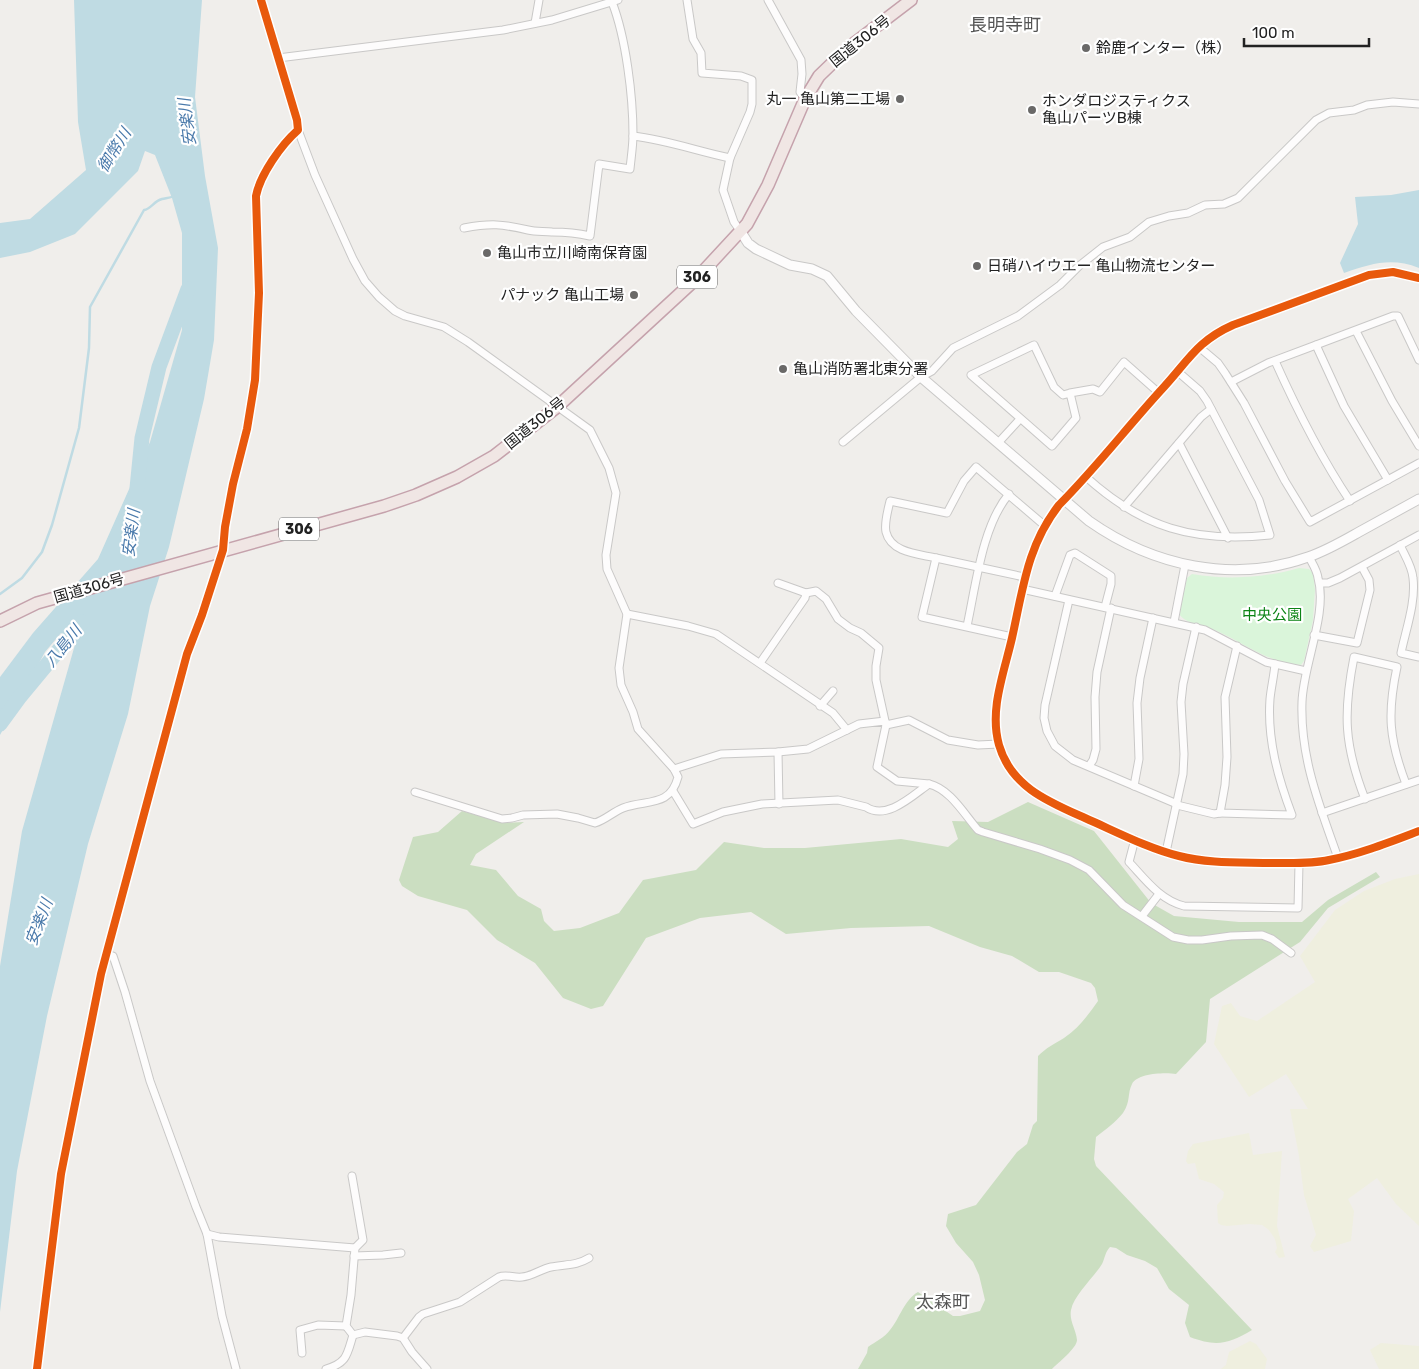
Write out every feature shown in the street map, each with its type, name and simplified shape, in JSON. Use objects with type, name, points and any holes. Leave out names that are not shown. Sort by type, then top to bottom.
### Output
[{"type":"highway","name":"国道306号","points":[[0,621],[37,603],[384,506],[416,495],[457,477],[494,456],[556,407],[696,278],[741,232],[759,204],[812,86],[831,62],[911,0]]},
{"type":"street","points":[[261,0],[298,130],[315,175],[365,281],[395,311],[405,316],[444,327],[468,342],[590,430],[609,468],[616,493],[606,555],[607,569],[627,614],[619,668],[622,686],[638,729],[674,769],[678,777],[673,791],[659,801],[625,808],[594,823],[556,814],[502,818],[415,792]]},
{"type":"street","points":[[535,23],[539,0]]},
{"type":"street","points":[[687,0],[693,39],[701,53],[702,73],[742,76],[752,80],[750,112],[730,158],[723,190],[734,222],[748,243],[756,249],[790,264],[812,269],[827,276],[856,311],[921,377],[1089,522],[1119,541],[1149,554],[1186,565],[1220,569],[1249,568],[1282,564],[1309,557],[1419,499]]},
{"type":"street","points":[[768,0],[801,60],[800,92],[805,98]]},
{"type":"street","points":[[278,58],[503,30],[552,20],[615,1],[626,55],[633,136],[630,170],[599,164],[590,236],[572,232],[529,230],[497,224],[464,228]]},
{"type":"street","points":[[843,442],[932,370],[953,348],[1018,316],[1060,286],[1079,266],[1103,247],[1130,237],[1149,222],[1188,213],[1205,205],[1224,204],[1235,200],[1316,120],[1329,113],[1354,110],[1368,105],[1393,102],[1419,104]]},
{"type":"street","points":[[37,1369],[61,1174],[106,954],[187,654],[202,616],[225,528],[233,484],[247,429],[255,380],[259,292],[256,196],[258,188],[271,164],[290,137],[298,130]]},
{"type":"street","points":[[633,136],[675,143],[704,153],[730,158]]},
{"type":"street","points":[[1419,278],[1393,272],[1369,274],[1233,324],[1214,334],[1199,347],[1044,525],[1033,549],[1024,577],[996,707],[996,730],[1002,755],[1014,774],[1035,795],[1049,803],[1166,852],[1202,860],[1230,862],[1317,862],[1338,858],[1419,832]]},
{"type":"street","points":[[1231,382],[1275,361],[1393,316],[1398,316],[1419,360]]},
{"type":"street","points":[[1356,331],[1392,402],[1419,446]]},
{"type":"street","points":[[1070,393],[1076,418],[1052,446],[971,375],[1034,345],[1054,387],[1063,395],[1070,393],[1092,388],[1100,392],[1124,362],[1158,393]]},
{"type":"street","points":[[1316,345],[1344,406],[1388,480]]},
{"type":"street","points":[[1199,347],[1218,363],[1231,382],[1285,481],[1310,522],[1419,463]]},
{"type":"street","points":[[1275,361],[1305,427],[1350,501]]},
{"type":"street","points":[[1085,476],[1124,507],[1142,517],[1183,532],[1206,537],[1228,538],[1245,538],[1270,534],[1259,500],[1211,409],[1200,391],[1177,371]]},
{"type":"street","points":[[1124,507],[1201,417],[1211,409]]},
{"type":"street","points":[[998,443],[1020,419]]},
{"type":"street","points":[[1179,443],[1228,538]]},
{"type":"street","points":[[1024,577],[903,551],[891,542],[886,533],[890,501],[947,513],[964,481],[976,466],[1044,525]]},
{"type":"street","points":[[967,626],[991,523],[1008,494]]},
{"type":"street","points":[[1320,583],[1328,583],[1340,578],[1419,535]]},
{"type":"street","points":[[1400,545],[1411,568],[1413,586],[1412,603],[1401,653],[1419,657]]},
{"type":"street","points":[[1055,596],[1070,555],[1075,553],[1111,576],[1112,584],[1097,672],[1095,697],[1096,749],[1089,766]]},
{"type":"street","points":[[1309,557],[1320,583],[1319,608],[1302,700],[1304,749],[1310,778],[1338,858]]},
{"type":"street","points":[[936,558],[922,616],[1012,637]]},
{"type":"street","points":[[1174,622],[1186,565]]},
{"type":"street","points":[[1314,635],[1357,643],[1370,590],[1369,580],[1362,567]]},
{"type":"street","points":[[778,583],[806,593],[816,591],[824,596],[843,624],[861,633],[879,648],[876,680],[885,723],[877,767],[885,774],[897,780],[938,786],[947,793],[978,830],[998,838],[1040,849],[1070,860],[1089,870],[1123,905],[1173,937],[1202,940],[1231,936],[1262,935],[1272,939],[1291,953]]},
{"type":"street","points":[[1022,589],[1196,627],[1212,633],[1266,662],[1306,671]]},
{"type":"street","points":[[760,663],[805,598],[806,593]]},
{"type":"street","points":[[1069,600],[1045,705],[1045,725],[1050,738],[1059,751],[1073,760],[1177,805],[1214,814],[1292,814],[1278,775],[1272,744],[1270,701],[1275,664]]},
{"type":"street","points":[[627,614],[688,626],[716,634],[833,713],[847,730]]},
{"type":"street","points":[[1134,786],[1139,753],[1137,703],[1140,678],[1153,618]]},
{"type":"street","points":[[1166,852],[1182,774],[1184,754],[1181,721],[1183,684],[1196,627]]},
{"type":"street","points":[[1220,813],[1227,757],[1225,698],[1237,646]]},
{"type":"street","points":[[1364,798],[1353,765],[1348,739],[1346,710],[1354,657],[1397,666],[1391,698],[1390,726],[1395,755],[1406,784]]},
{"type":"street","points":[[820,706],[833,691]]},
{"type":"street","points":[[674,769],[721,754],[808,749],[822,744],[860,724],[909,720],[948,740],[978,745],[999,744]]},
{"type":"street","points":[[778,752],[780,804]]},
{"type":"street","points":[[1322,813],[1419,780]]},
{"type":"street","points":[[673,791],[693,824],[730,810],[762,804],[800,801],[838,800],[866,807],[870,810],[885,811],[929,784]]},
{"type":"street","points":[[1135,840],[1129,862],[1159,894],[1175,904],[1193,907],[1298,908],[1299,863]]},
{"type":"street","points":[[1142,916],[1159,894]]},
{"type":"street","points":[[106,954],[113,956],[150,1081],[207,1234],[222,1316],[236,1369]]},
{"type":"street","points":[[352,1176],[363,1240],[355,1248],[346,1326],[353,1336]]},
{"type":"street","points":[[207,1234],[219,1237],[355,1248]]},
{"type":"street","points":[[354,1256],[401,1253]]},
{"type":"street","points":[[404,1338],[423,1314],[460,1302],[503,1275],[528,1276],[550,1267],[578,1264],[589,1258]]},
{"type":"street","points":[[302,1353],[300,1330],[318,1325],[346,1326]]},
{"type":"street","points":[[353,1336],[365,1332],[377,1332],[404,1338],[412,1352],[428,1369]]},
{"type":"street","points":[[326,1369],[341,1363],[348,1353],[353,1336]]},
{"type":"green space","name":"中央公園","points":[[1299,568],[1309,569],[1313,573],[1315,590],[1313,620],[1304,661],[1301,665],[1278,661],[1268,657],[1217,631],[1191,623],[1179,614],[1187,578],[1192,574],[1246,577],[1273,574]]},
{"type":"green space","points":[[1028,802],[1094,831],[1151,903],[1174,916],[1239,922],[1302,922],[1328,900],[1376,872],[1380,877],[1328,908],[1300,942],[1210,999],[1206,1042],[1176,1074],[1145,1075],[1135,1080],[1123,1113],[1096,1137],[1094,1159],[1096,1166],[1252,1330],[1229,1341],[1215,1343],[1190,1337],[1185,1323],[1189,1305],[1169,1289],[1157,1268],[1116,1248],[1110,1247],[1102,1264],[1073,1304],[1071,1318],[1077,1340],[1076,1343],[1071,1351],[1052,1369],[858,1369],[867,1353],[868,1347],[888,1333],[906,1304],[918,1292],[953,1316],[980,1311],[985,1300],[979,1275],[973,1262],[956,1243],[946,1226],[948,1214],[976,1205],[1017,1152],[1027,1144],[1033,1125],[1037,1121],[1038,1056],[1074,1030],[1098,1001],[1095,988],[1091,983],[1059,972],[1039,972],[1012,956],[980,947],[929,926],[851,928],[786,934],[751,912],[700,918],[646,938],[603,1006],[591,1009],[563,998],[535,963],[497,940],[467,910],[418,896],[402,886],[399,880],[413,837],[438,832],[462,811],[505,823],[524,822],[476,854],[470,865],[496,870],[518,896],[541,909],[544,921],[554,931],[580,928],[619,913],[643,880],[696,870],[724,842],[764,848],[805,848],[901,839],[948,847],[958,839],[952,821],[988,822]]},
{"type":"green space","points":[[1419,874],[1419,1226],[1396,1204],[1377,1178],[1348,1199],[1354,1211],[1351,1241],[1314,1252],[1310,1246],[1316,1235],[1304,1195],[1290,1109],[1308,1109],[1286,1074],[1249,1097],[1214,1044],[1222,1006],[1231,1003],[1240,1016],[1257,1021],[1315,982],[1300,956],[1335,910],[1364,891],[1395,879]]},
{"type":"green space","points":[[1249,1133],[1253,1155],[1282,1151],[1277,1226],[1285,1257],[1279,1258],[1275,1252],[1277,1248],[1275,1239],[1269,1230],[1262,1225],[1227,1226],[1218,1223],[1217,1205],[1223,1198],[1224,1192],[1214,1184],[1199,1179],[1195,1163],[1188,1164],[1186,1161],[1188,1151],[1193,1144]]},
{"type":"green space","points":[[1250,1341],[1256,1344],[1267,1359],[1265,1369],[1221,1369],[1226,1365],[1229,1352]]},
{"type":"green space","points":[[1381,1343],[1419,1346],[1419,1369],[1379,1369],[1370,1350]]},
{"type":"water","name":"御幣川","points":[[74,0],[202,0],[195,97],[205,176],[218,248],[214,340],[204,399],[169,547],[150,606],[128,714],[88,844],[47,1016],[17,1171],[0,1312],[0,966],[22,831],[76,641],[61,633],[45,652],[0,735],[0,677],[33,633],[98,559],[150,442],[182,330],[182,233],[172,198],[155,155],[145,151],[138,171],[75,234],[30,252],[0,258],[0,223],[30,219],[86,170],[78,122]]},
{"type":"water","points":[[1419,190],[1419,268],[1390,262],[1344,273],[1340,263],[1358,224],[1355,197],[1391,195]]},
{"type":"waterway","points":[[0,594],[22,578],[42,552],[52,525],[79,428],[89,348],[90,307],[144,210],[159,200],[174,196]]},
{"type":"waterway","name":"安楽川","points":[[137,488],[142,438],[159,367],[188,289]]},
{"type":"waterway","name":"八島川","points":[[0,724],[82,622]]},
{"type":"cycle path","points":[[37,1369],[61,1174],[101,974],[187,654],[223,550],[233,484],[247,429],[255,380],[259,293],[256,196],[262,179],[272,161],[298,130],[297,120],[261,0]]},
{"type":"cycle path","points":[[1419,278],[1393,272],[1369,275],[1233,325],[1210,338],[1194,352],[1059,505],[1048,520],[1033,552],[1023,585],[999,692],[996,718],[996,732],[1005,760],[1012,772],[1033,791],[1058,806],[1131,839],[1155,849],[1190,859],[1226,862],[1315,862],[1363,851],[1419,831]]},
{"type":"place","name":"鈴鹿インター（株）","points":[[1086,48]]},
{"type":"place","name":"丸一 亀山第二工場","points":[[900,99]]},
{"type":"place","name":"ホンダロジスティクス 亀山パーツB棟","points":[[1032,110]]},
{"type":"place","name":"亀山市立川崎南保育園","points":[[487,253]]},
{"type":"place","name":"日硝ハイウエー 亀山物流センター","points":[[977,266]]},
{"type":"place","name":"パナック 亀山工場","points":[[634,295]]},
{"type":"place","name":"亀山消防署北東分署","points":[[783,369]]},
{"type":"district","name":"長明寺町","points":[[1005,25]]},
{"type":"district","name":"太森町","points":[[943,1302]]}]
